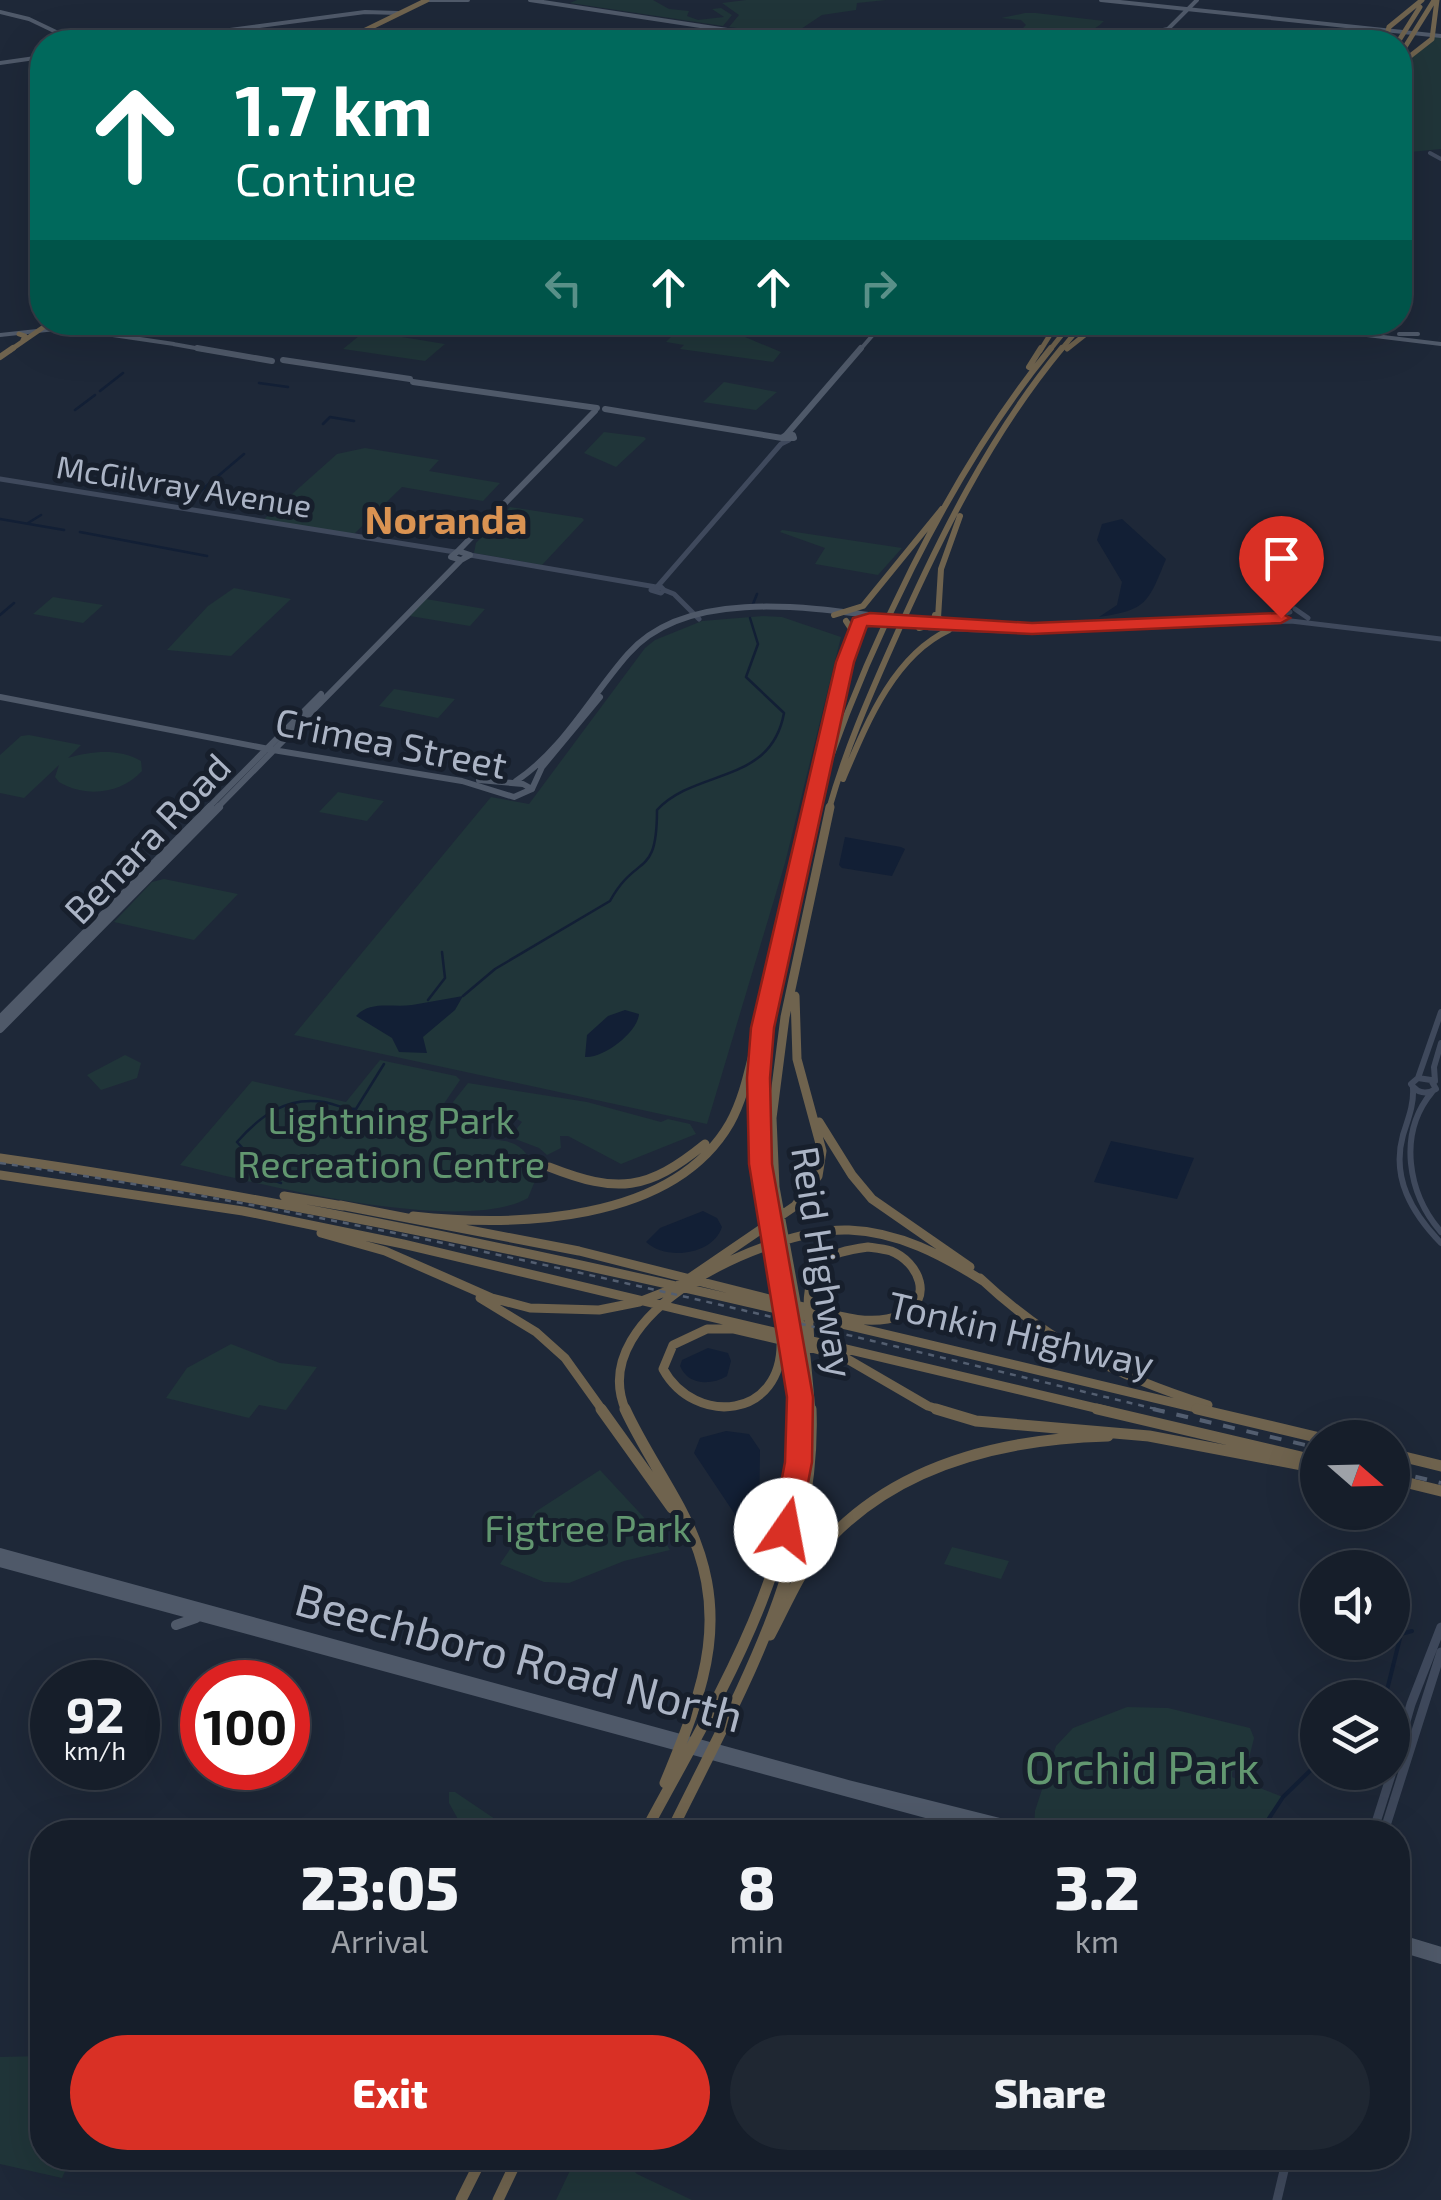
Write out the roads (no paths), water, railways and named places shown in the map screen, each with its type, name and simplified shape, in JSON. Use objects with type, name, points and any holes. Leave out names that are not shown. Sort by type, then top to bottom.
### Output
[{"type":"highway","points":[[360,30],[418,0]]},
{"type":"highway","points":[[360,30],[391,13],[428,0]]},
{"type":"highway","points":[[1376,28],[1388,30],[1423,0]]},
{"type":"highway","points":[[1406,30],[1423,0]]},
{"type":"highway","points":[[1412,35],[1436,0]]},
{"type":"highway","points":[[1412,54],[1437,34],[1433,12],[1436,0]]},
{"type":"highway","points":[[0,355],[30,333]]},
{"type":"highway","points":[[0,355],[33,335]]},
{"type":"highway","points":[[1010,406],[1051,335]]},
{"type":"highway","name":"Reid Highway","points":[[650,1820],[755,1611],[779,1553],[796,1484],[800,1440],[794,1352],[780,1295],[760,1164],[758,1099],[762,1028],[810,818],[887,627],[956,492],[1010,406],[1062,335]]},
{"type":"highway","name":"Reid Highway","points":[[677,1820],[778,1603],[801,1532],[813,1452],[811,1376],[804,1301],[779,1208],[772,1142],[775,1080],[840,770],[904,616],[977,477],[1013,416],[1074,335]]},
{"type":"highway","points":[[1013,416],[1020,412],[1058,358],[1085,335]]},
{"type":"highway","points":[[950,628],[940,620],[938,607],[944,557],[977,477]]},
{"type":"highway","points":[[834,615],[856,610],[874,594],[956,492]]},
{"type":"highway","points":[[810,818],[854,633],[866,620],[874,594]]},
{"type":"highway","points":[[923,645],[926,626],[938,607]]},
{"type":"highway","points":[[846,621],[854,633]]},
{"type":"highway","points":[[828,817],[863,737],[900,673],[934,634],[950,628]]},
{"type":"highway","points":[[649,1820],[705,1686],[715,1632],[710,1582],[692,1534],[634,1429],[617,1386],[622,1350],[636,1328],[657,1309],[809,1192],[822,1160],[794,1034],[795,990],[809,909]]},
{"type":"highway","points":[[182,1183],[447,1221],[496,1223],[599,1208],[648,1189],[694,1162],[726,1129],[744,1085],[772,986]]},
{"type":"highway","points":[[549,1167],[611,1188],[647,1182],[709,1141],[731,1114],[744,1085]]},
{"type":"highway","points":[[813,1111],[841,1164],[864,1192],[896,1219],[958,1255],[1052,1341],[1112,1373],[1300,1432]]},
{"type":"highway","name":"Tonkin Highway","points":[[0,1158],[182,1183],[415,1229],[864,1329],[1300,1432]]},
{"type":"highway","name":"Tonkin Highway","points":[[0,1175],[162,1198],[404,1244],[1300,1461]]},
{"type":"highway","points":[[162,1198],[366,1244],[504,1302],[544,1310],[585,1311],[633,1303],[664,1293],[774,1239],[811,1232],[849,1230],[922,1245],[983,1281]]},
{"type":"highway","points":[[340,1205],[578,1250],[855,1319],[889,1318],[910,1309],[922,1295],[923,1278],[913,1264],[894,1253],[870,1248],[846,1250],[816,1267],[804,1301]]},
{"type":"highway","points":[[455,1282],[525,1324],[566,1358],[692,1534]]},
{"type":"highway","points":[[780,1295],[779,1348],[780,1368],[763,1394],[740,1403],[714,1404],[689,1398],[671,1386],[664,1369],[668,1352],[682,1338],[704,1329],[730,1328],[842,1356],[928,1406],[976,1421],[1011,1427],[1112,1431],[1300,1462]]},
{"type":"highway","points":[[729,1710],[813,1557],[849,1520],[893,1488],[962,1457],[1030,1441],[1102,1436],[1186,1443]]},
{"type":"highway","points":[[1410,1458],[1441,1466]]},
{"type":"highway","points":[[1410,1485],[1441,1492]]},
{"type":"highway","points":[[462,2200],[476,2170]]},
{"type":"highway","points":[[498,2200],[512,2170]]},
{"type":"main road","points":[[428,0],[468,0]]},
{"type":"main road","points":[[439,0],[456,0]]},
{"type":"main road","points":[[530,0],[750,30]]},
{"type":"main road","points":[[1100,0],[1376,28]]},
{"type":"main road","points":[[558,4],[730,30]]},
{"type":"main road","points":[[1168,30],[1183,23],[1192,7]]},
{"type":"main road","points":[[1164,30],[1192,7],[1376,28]]},
{"type":"main road","points":[[0,13],[44,30]]},
{"type":"main road","points":[[0,13],[29,19],[52,30]]},
{"type":"main road","points":[[244,30],[391,13]]},
{"type":"main road","points":[[1338,23],[1352,27]]},
{"type":"main road","points":[[1412,32],[1437,34]]},
{"type":"main road","points":[[0,62],[30,58]]},
{"type":"main road","points":[[1432,153],[1441,158]]},
{"type":"main road","points":[[0,336],[30,330]]},
{"type":"main road","points":[[1412,334],[1418,334]]},
{"type":"main road","points":[[112,335],[787,437]]},
{"type":"main road","points":[[659,589],[873,335]]},
{"type":"main road","points":[[1377,335],[1441,342]]},
{"type":"main road","points":[[1396,335],[1441,342]]},
{"type":"main road","points":[[0,336],[21,337]]},
{"type":"main road","name":"Benara Road","points":[[0,1019],[460,556],[599,410]]},
{"type":"main road","name":"McGilvray Avenue","points":[[0,479],[659,589],[676,596],[697,613]]},
{"type":"main road","points":[[507,783],[524,776],[640,641],[697,613],[764,610],[1032,632],[1264,621],[1337,624],[1441,638]]},
{"type":"main road","points":[[1253,618],[1292,611],[1308,618]]},
{"type":"main road","points":[[532,789],[542,767],[643,644],[697,613],[866,620]]},
{"type":"main road","points":[[950,628],[1308,618],[1441,638]]},
{"type":"main road","points":[[1264,621],[1282,630]]},
{"type":"main road","name":"Crimea Street","points":[[1,697],[254,744],[478,784],[514,797],[532,789],[526,784],[289,750]]},
{"type":"main road","points":[[254,744],[289,750]]},
{"type":"main road","name":"Benara Road","points":[[0,1029],[272,747]]},
{"type":"main road","points":[[1441,1012],[1418,1078],[1411,1083],[1414,1101],[1398,1153],[1399,1177],[1413,1210],[1441,1243]]},
{"type":"main road","points":[[1441,1044],[1434,1067],[1437,1088],[1421,1112],[1408,1170],[1418,1201],[1441,1232]]},
{"type":"main road","points":[[1418,1078],[1435,1082]]},
{"type":"main road","points":[[1414,1088],[1432,1092]]},
{"type":"main road","name":"Beechboro Road North","points":[[0,1553],[674,1741]]},
{"type":"main road","name":"Beechboro Road North","points":[[0,1562],[978,1820]]},
{"type":"main road","points":[[176,1625],[206,1618]]},
{"type":"main road","points":[[1410,1708],[1441,1626]]},
{"type":"main road","points":[[1388,1820],[1441,1652]]},
{"type":"main road","name":"Beechboro Road North","points":[[726,1755],[954,1820]]},
{"type":"main road","points":[[1376,1820],[1386,1790]]},
{"type":"main road","points":[[1410,1946],[1441,1956]]},
{"type":"main road","points":[[1277,2200],[1284,2170]]},
{"type":"water","points":[[1122,519],[1166,559],[1144,602],[1127,611],[1099,617],[1117,605],[1122,582],[1097,540],[1102,524]]},
{"type":"water","points":[[845,837],[905,849],[892,876],[842,868],[839,865]]},
{"type":"water","points":[[463,996],[455,1010],[423,1037],[427,1053],[399,1052],[392,1038],[356,1016],[375,1006],[412,1005]]},
{"type":"water","points":[[625,1010],[639,1014],[633,1029],[610,1049],[585,1057],[587,1035],[608,1016]]},
{"type":"water","points":[[1111,1141],[1194,1158],[1177,1199],[1094,1182]]},
{"type":"water","points":[[703,1211],[717,1218],[722,1227],[709,1244],[676,1253],[646,1242],[660,1228]]},
{"type":"water","points":[[708,1348],[728,1353],[731,1361],[727,1376],[707,1382],[688,1377],[680,1366],[682,1360]]},
{"type":"water","points":[[726,1431],[749,1434],[760,1450],[759,1517],[736,1516],[694,1453],[700,1438]]},
{"type":"waterway","points":[[100,391],[123,373]]},
{"type":"waterway","points":[[259,383],[288,387]]},
{"type":"waterway","points":[[75,410],[95,395]]},
{"type":"waterway","points":[[323,424],[330,417],[354,421]]},
{"type":"waterway","points":[[184,505],[244,454]]},
{"type":"waterway","points":[[28,523],[41,515]]},
{"type":"waterway","points":[[0,519],[64,530]]},
{"type":"waterway","points":[[80,532],[207,556]]},
{"type":"waterway","points":[[753,604],[757,594]]},
{"type":"waterway","points":[[0,615],[14,603]]},
{"type":"waterway","points":[[463,996],[495,969],[610,901],[649,857],[657,810],[673,797],[730,773],[764,753],[776,736],[784,713],[746,677],[758,644],[750,618]]},
{"type":"waterway","points":[[428,1000],[445,978],[442,952]]},
{"type":"waterway","points":[[281,1183],[244,1170],[247,1153],[237,1142],[265,1116],[286,1105],[310,1101],[356,1109],[384,1064]]},
{"type":"waterway","points":[[1390,1680],[1401,1634],[1412,1631]]},
{"type":"waterway","points":[[1268,1820],[1300,1780]]},
{"type":"railway","points":[[0,1163],[147,1186],[439,1242],[1164,1411]]},
{"type":"railway","points":[[1153,1409],[1300,1444]]},
{"type":"railway","points":[[1410,1475],[1441,1483]]},
{"type":"district","name":"Noranda","points":[[446,520]]},
{"type":"park label","name":"Lightning Park Recreation Centre","points":[[391,1143]]},
{"type":"park label","name":"Figtree Park","points":[[588,1529]]},
{"type":"park label","name":"Orchid Park","points":[[1142,1768]]}]
